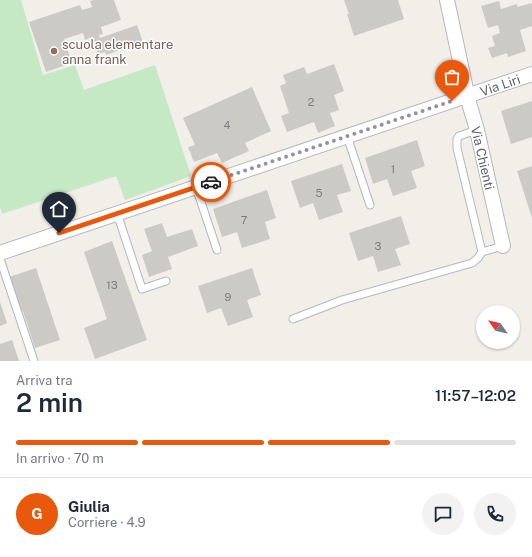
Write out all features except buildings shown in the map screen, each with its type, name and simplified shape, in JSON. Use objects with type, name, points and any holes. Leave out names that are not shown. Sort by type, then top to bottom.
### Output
[{"type":"street","name":"Via Chienti","points":[[447,0],[467,96],[477,130],[503,246]]},
{"type":"street","name":"Via Liri","points":[[0,253],[532,74]]},
{"type":"lane","points":[[477,130],[459,136],[457,139],[457,148],[482,252]]},
{"type":"lane","points":[[347,136],[370,205]]},
{"type":"lane","points":[[196,187],[218,250]]},
{"type":"lane","points":[[117,214],[142,288],[166,281]]},
{"type":"lane","points":[[293,319],[342,300],[472,263],[482,252],[503,246]]},
{"type":"lane","points":[[0,259],[34,361]]},
{"type":"green space","points":[[0,0],[21,0],[43,75],[75,65],[84,90],[155,65],[191,176],[125,200],[116,176],[2,214],[0,206]]},
{"type":"way so far","points":[[211,182],[452,101]]},
{"type":"place","name":"scuola elementare anna frank","points":[[54,51]]},
{"type":"route","points":[[59,233],[211,182]]}]
